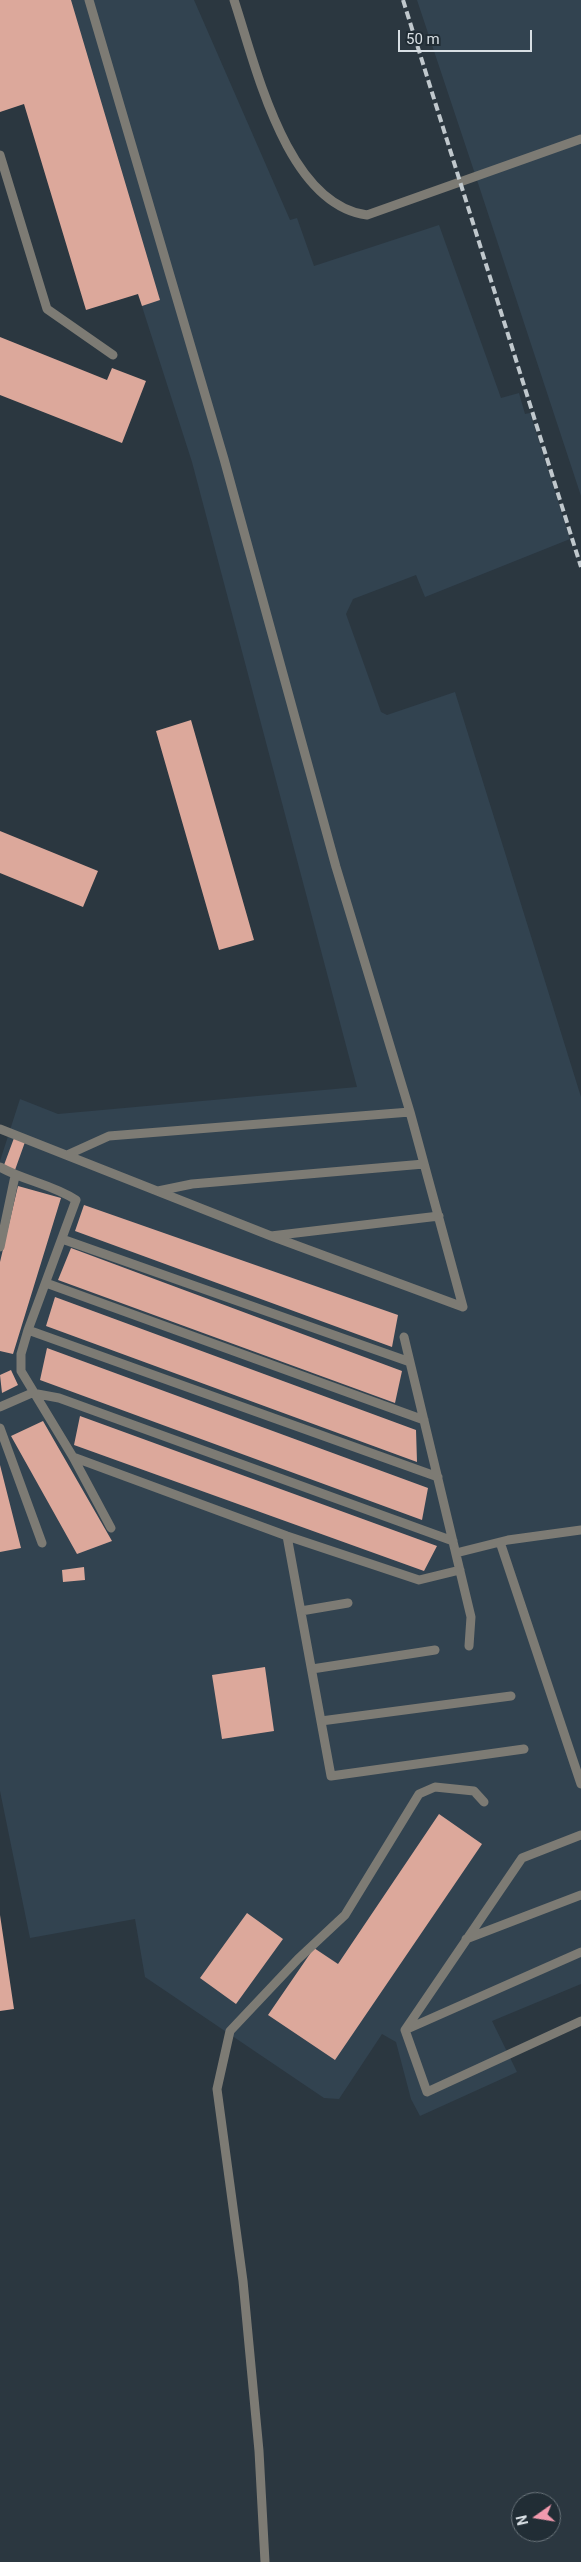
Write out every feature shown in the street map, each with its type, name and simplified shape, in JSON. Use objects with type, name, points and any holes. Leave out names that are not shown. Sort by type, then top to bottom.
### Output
[{"type":"lane","points":[[0,1130],[271,1236],[463,1307],[410,1112],[336,867],[224,459],[89,0]]},
{"type":"lane","points":[[234,0],[269,108],[287,148],[319,191],[350,212],[367,215],[581,139]]},
{"type":"lane","points":[[0,155],[48,309],[113,355]]},
{"type":"lane","points":[[67,1155],[109,1136],[410,1112]]},
{"type":"lane","points":[[158,1191],[192,1184],[424,1164]]},
{"type":"lane","points":[[0,1167],[15,1176],[61,1190],[76,1200],[28,1330],[21,1354],[21,1371],[32,1393],[73,1458],[111,1528]]},
{"type":"lane","points":[[0,1247],[15,1176]]},
{"type":"lane","points":[[271,1236],[439,1216]]},
{"type":"lane","points":[[62,1239],[410,1362]]},
{"type":"lane","points":[[46,1284],[424,1420]]},
{"type":"lane","points":[[28,1330],[438,1477]]},
{"type":"lane","points":[[404,1336],[471,1617],[469,1646]]},
{"type":"lane","points":[[0,1408],[32,1393],[59,1398],[453,1541]]},
{"type":"lane","points":[[0,1428],[42,1543]]},
{"type":"lane","points":[[73,1458],[287,1536],[419,1580],[460,1570]]},
{"type":"lane","points":[[456,1553],[500,1542],[581,1530]]},
{"type":"lane","points":[[287,1536],[331,1776],[524,1749]]},
{"type":"lane","points":[[500,1542],[581,1784]]},
{"type":"lane","points":[[301,1611],[348,1603]]},
{"type":"lane","points":[[312,1669],[435,1650]]},
{"type":"lane","points":[[321,1721],[511,1696]]},
{"type":"lane","points":[[265,2562],[259,2451],[244,2281],[217,2089],[230,2031],[298,1959],[345,1915],[419,1794],[435,1787],[474,1791],[484,1802]]},
{"type":"lane","points":[[405,2030],[522,1858],[581,1835]]},
{"type":"lane","points":[[466,1939],[581,1895]]},
{"type":"lane","points":[[405,2030],[581,1952]]},
{"type":"lane","points":[[405,2030],[427,2092],[581,2021]]},
{"type":"shaded area","points":[[50,0],[194,0],[290,220],[297,218],[314,266],[439,225],[501,398],[519,393],[525,414],[530,413],[570,539],[425,597],[416,575],[353,599],[346,614],[381,712],[387,715],[455,692],[581,1097],[581,1984],[492,2021],[517,2072],[420,2116],[411,2099],[396,2042],[382,2034],[339,2099],[324,2098],[145,1977],[135,1919],[30,1938],[0,1791],[0,1161],[20,1099],[58,1114],[357,1087],[192,462],[138,294]]},
{"type":"shaded area","points":[[417,0],[581,0],[581,496],[476,177]]},
{"type":"building","points":[[0,0],[71,0],[160,300],[142,306],[138,294],[86,310],[24,104],[0,112]]},
{"type":"building","points":[[0,337],[107,380],[112,368],[146,381],[122,443],[0,395]]},
{"type":"building","points":[[191,720],[254,940],[219,950],[156,731]]},
{"type":"building","points":[[0,831],[98,871],[83,907],[0,873]]},
{"type":"building","points":[[14,1138],[25,1142],[15,1170],[4,1165]]},
{"type":"building","points":[[18,1186],[61,1198],[13,1354],[0,1351],[0,1262]]},
{"type":"building","points":[[84,1205],[398,1315],[392,1347],[75,1231]]},
{"type":"building","points":[[71,1248],[402,1371],[395,1403],[58,1280]]},
{"type":"building","points":[[55,1297],[416,1430],[417,1462],[46,1326]]},
{"type":"building","points":[[47,1348],[428,1488],[422,1520],[40,1380]]},
{"type":"building","points":[[11,1370],[18,1385],[2,1393],[0,1375]]},
{"type":"building","points":[[80,1416],[437,1546],[424,1571],[74,1445]]},
{"type":"building","points":[[43,1421],[112,1541],[77,1554],[11,1436]]},
{"type":"building","points":[[0,1465],[21,1548],[0,1552]]},
{"type":"building","points":[[84,1567],[85,1580],[63,1582],[62,1570]]},
{"type":"building","points":[[265,1667],[274,1731],[222,1739],[212,1675]]},
{"type":"building","points":[[439,1814],[482,1844],[335,2060],[268,2015],[314,1948],[338,1964]]},
{"type":"building","points":[[247,1913],[283,1939],[236,2004],[200,1978]]},
{"type":"building","points":[[0,1915],[14,2009],[0,2011]]},
{"type":"railway","points":[[403,0],[581,567]]}]
